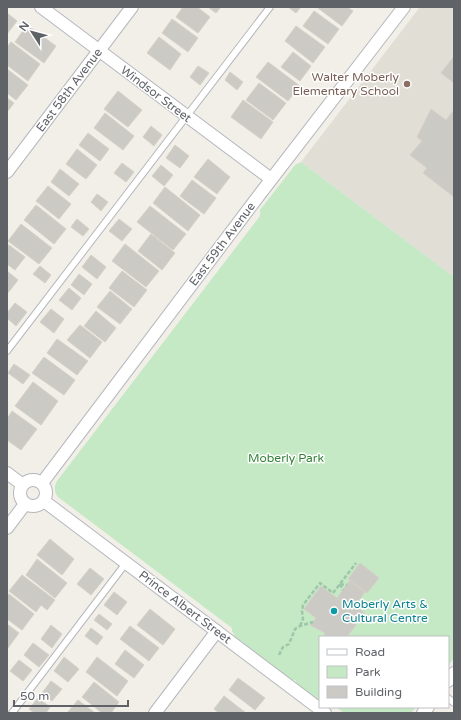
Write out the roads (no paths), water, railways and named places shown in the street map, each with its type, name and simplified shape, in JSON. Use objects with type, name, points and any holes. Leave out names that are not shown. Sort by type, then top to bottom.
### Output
[{"type":"street","name":"Windsor Street","points":[[41,7],[271,180]]},
{"type":"street","name":"East 58th Avenue","points":[[7,172],[132,7]]},
{"type":"street","name":"East 59th Avenue","points":[[42,483],[404,7]]},
{"type":"street","points":[[7,473],[23,485]]},
{"type":"street","points":[[34,480],[42,483],[46,489],[46,498],[44,501],[41,504],[33,506],[25,504],[22,501],[20,493],[23,485],[26,482],[34,480]]},
{"type":"street","name":"Prince Albert Street","points":[[44,501],[325,713]]},
{"type":"street","points":[[7,528],[25,504]]},
{"type":"street","points":[[155,713],[217,631]]},
{"type":"lane","points":[[7,351],[270,7]]},
{"type":"lane","points":[[12,713],[126,563]]},
{"type":"place","name":"Walter Moberly Elementary School","points":[[407,84]]},
{"type":"place","name":"Moberly Arts & Cultural Centre","points":[[334,611]]},
{"type":"park label","name":"Moberly Park","points":[[286,458]]}]
